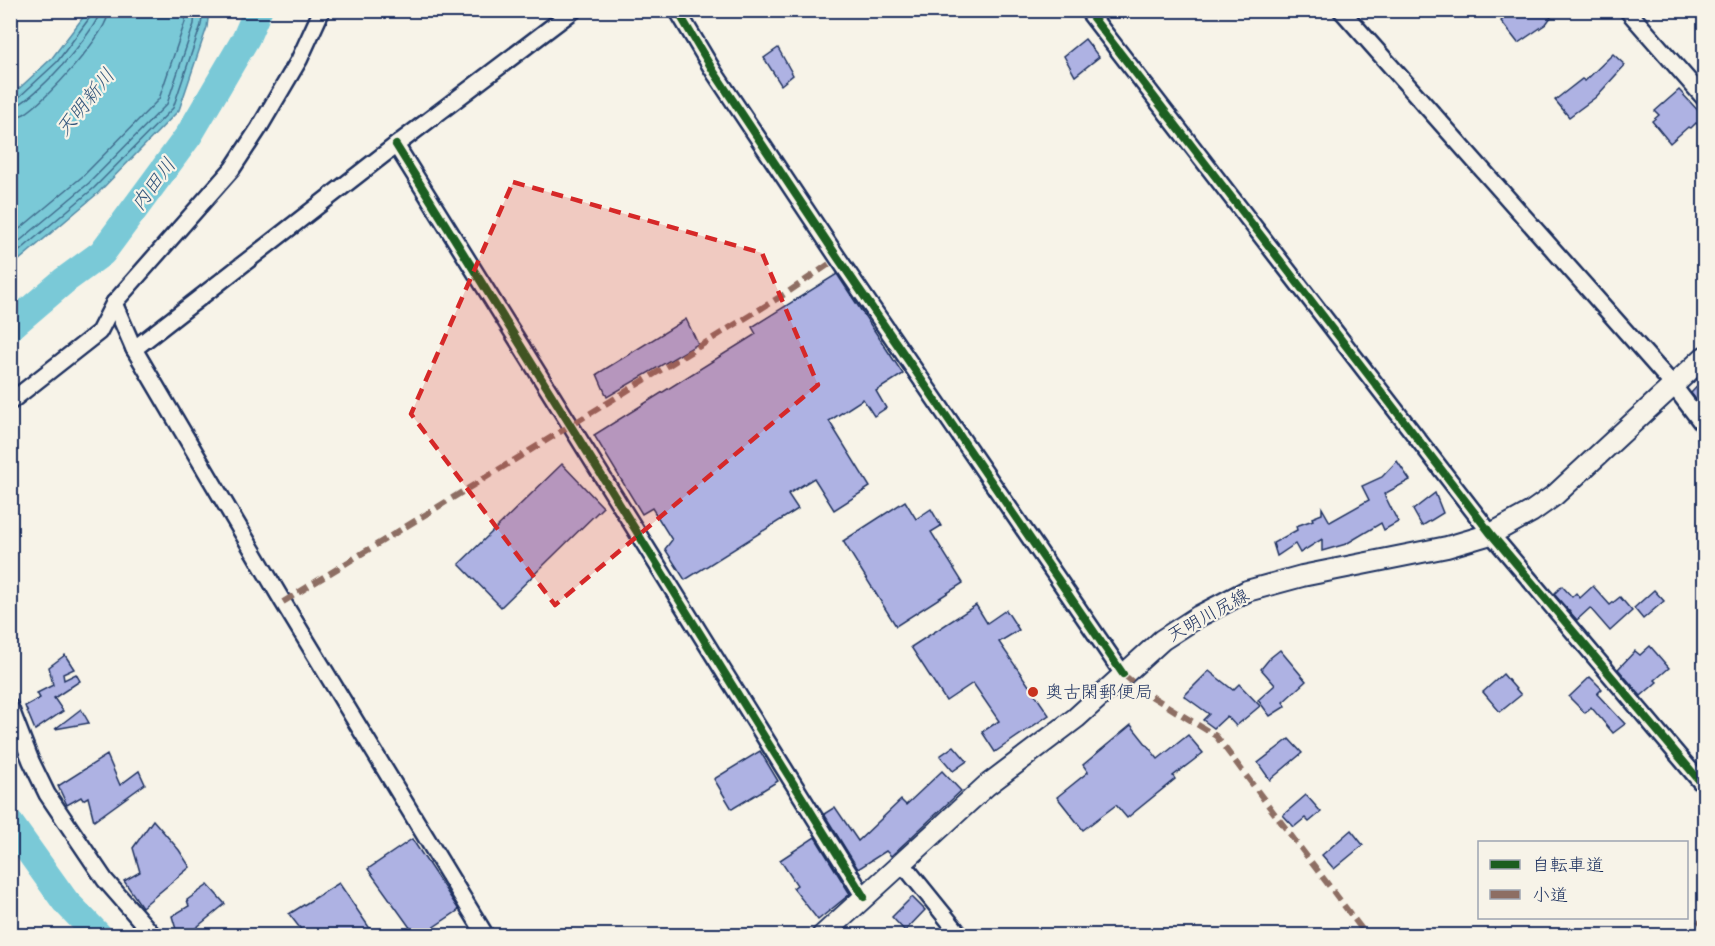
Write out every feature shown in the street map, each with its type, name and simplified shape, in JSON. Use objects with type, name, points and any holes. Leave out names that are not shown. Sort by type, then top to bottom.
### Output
[{"type":"main road","name":"天明川尻線","points":[[822,936],[986,786],[1076,718],[1123,674],[1171,634],[1199,616],[1247,591],[1302,576],[1447,547],[1491,534],[1531,512],[1555,495],[1704,357]]},
{"type":"street","points":[[10,402],[99,332],[114,303],[232,169],[299,60],[322,10]]},
{"type":"street","points":[[134,349],[574,10]]},
{"type":"street","points":[[677,10],[714,72],[838,258],[1123,674]]},
{"type":"street","points":[[1087,10],[1491,534],[1704,786]]},
{"type":"street","points":[[1341,10],[1673,386],[1704,426]]},
{"type":"street","points":[[1627,10],[1704,98]]},
{"type":"street","points":[[396,145],[864,897]]},
{"type":"street","points":[[114,303],[134,349],[283,602],[486,936]]},
{"type":"street","points":[[10,707],[31,761],[47,794],[105,880],[154,936]]},
{"type":"street","points":[[902,863],[961,936]]},
{"type":"highlighted area","points":[[513,182],[762,253],[818,385],[555,605],[411,414]]},
{"type":"water","name":"天明新川","points":[[88,11],[209,11],[207,27],[179,110],[98,193],[11,267],[11,96],[52,58]]},
{"type":"building","points":[[1511,10],[1556,10],[1546,24],[1518,43],[1501,21]]},
{"type":"building","points":[[1085,39],[1099,57],[1075,76],[1064,56]]},
{"type":"building","points":[[778,48],[793,75],[781,85],[764,58]]},
{"type":"building","points":[[1613,54],[1625,65],[1596,97],[1569,117],[1555,100],[1582,79],[1585,81]]},
{"type":"building","points":[[1679,90],[1704,117],[1704,130],[1696,123],[1670,143],[1652,121],[1659,115],[1655,111]]},
{"type":"building","points":[[837,274],[903,374],[876,391],[886,408],[874,416],[863,399],[829,421],[870,487],[834,510],[814,478],[788,494],[798,509],[685,580],[665,549],[672,540],[652,508],[642,514],[594,435],[756,334],[752,327]]},
{"type":"building","points":[[686,319],[698,344],[607,397],[597,374]]},
{"type":"building","points":[[1704,379],[1704,410],[1691,393]]},
{"type":"building","points":[[1397,461],[1410,480],[1384,494],[1398,522],[1384,530],[1381,523],[1346,544],[1322,551],[1322,539],[1300,553],[1295,544],[1277,556],[1273,543],[1297,530],[1296,526],[1322,514],[1322,508],[1330,522],[1369,500],[1362,486],[1382,477]]},
{"type":"building","points":[[562,464],[603,507],[501,607],[459,564]]},
{"type":"building","points":[[1435,493],[1443,513],[1422,526],[1413,510]]},
{"type":"building","points":[[905,501],[916,519],[931,509],[941,526],[931,532],[963,583],[896,626],[843,541]]},
{"type":"building","points":[[1562,586],[1572,597],[1576,593],[1580,598],[1593,586],[1610,605],[1620,597],[1632,611],[1610,631],[1590,608],[1577,620],[1554,594]]},
{"type":"building","points":[[1654,590],[1664,601],[1643,619],[1634,608]]},
{"type":"building","points":[[976,605],[987,623],[1006,610],[1019,630],[999,642],[1049,715],[995,752],[982,732],[999,721],[973,683],[946,701],[911,647]]},
{"type":"building","points":[[1650,646],[1669,668],[1641,696],[1618,669],[1635,651],[1640,655]]},
{"type":"building","points":[[1280,650],[1306,681],[1283,702],[1286,706],[1270,716],[1258,700],[1275,685],[1261,669]]},
{"type":"building","points":[[65,655],[74,669],[63,674],[64,680],[76,674],[80,681],[54,698],[63,711],[35,730],[25,706],[40,698],[37,693],[53,685],[49,667]]},
{"type":"building","points":[[1209,671],[1233,690],[1239,684],[1260,706],[1236,726],[1227,716],[1214,728],[1203,720],[1209,714],[1184,696]]},
{"type":"building","points":[[1503,674],[1521,695],[1500,712],[1483,692]]},
{"type":"building","points":[[1590,677],[1602,689],[1597,694],[1625,724],[1613,733],[1591,707],[1585,713],[1569,697]]},
{"type":"building","points":[[81,709],[89,723],[55,729]]},
{"type":"building","points":[[1131,725],[1158,759],[1188,735],[1203,753],[1173,776],[1175,779],[1127,818],[1116,805],[1083,830],[1057,797],[1088,772],[1083,765]]},
{"type":"building","points":[[1289,739],[1302,753],[1270,780],[1258,763]]},
{"type":"building","points":[[954,746],[967,761],[953,771],[940,756]]},
{"type":"building","points":[[760,751],[778,781],[732,809],[714,779]]},
{"type":"building","points":[[107,755],[120,785],[139,771],[145,784],[94,821],[88,797],[83,800],[81,797],[67,805],[58,786]]},
{"type":"building","points":[[942,771],[961,791],[891,856],[886,851],[858,869],[824,814],[835,807],[858,841],[901,800],[906,805]]},
{"type":"building","points":[[1306,795],[1321,812],[1309,822],[1305,818],[1294,827],[1283,815]]},
{"type":"building","points":[[153,820],[179,850],[190,867],[142,907],[124,881],[140,872],[133,848]]},
{"type":"building","points":[[1351,830],[1363,845],[1334,869],[1322,855]]},
{"type":"building","points":[[815,837],[850,894],[818,920],[793,888],[797,885],[780,860]]},
{"type":"building","points":[[412,839],[459,910],[420,936],[416,936],[368,869]]},
{"type":"building","points":[[339,883],[375,936],[306,936],[289,914]]},
{"type":"building","points":[[208,885],[225,904],[186,936],[178,936],[172,916],[189,906],[187,900]]},
{"type":"building","points":[[912,897],[925,910],[905,931],[892,917]]},
{"type":"waterway","name":"内田川","points":[[10,327],[65,280],[102,253],[189,135],[246,38],[258,10]]},
{"type":"waterway","name":"内田川","points":[[10,824],[65,901],[99,936]]},
{"type":"marked path","points":[[283,602],[788,292],[838,258]]},
{"type":"marked path","points":[[1123,674],[1143,691],[1216,736],[1367,936]]},
{"type":"marked path","points":[[1685,936],[1704,919]]},
{"type":"cycle path","points":[[677,10],[714,72],[838,258],[1123,674]]},
{"type":"cycle path","points":[[1087,10],[1491,534],[1704,786]]},
{"type":"cycle path","points":[[396,145],[864,897]]},
{"type":"place","name":"奥古閑郵便局","points":[[1033,692]]}]
